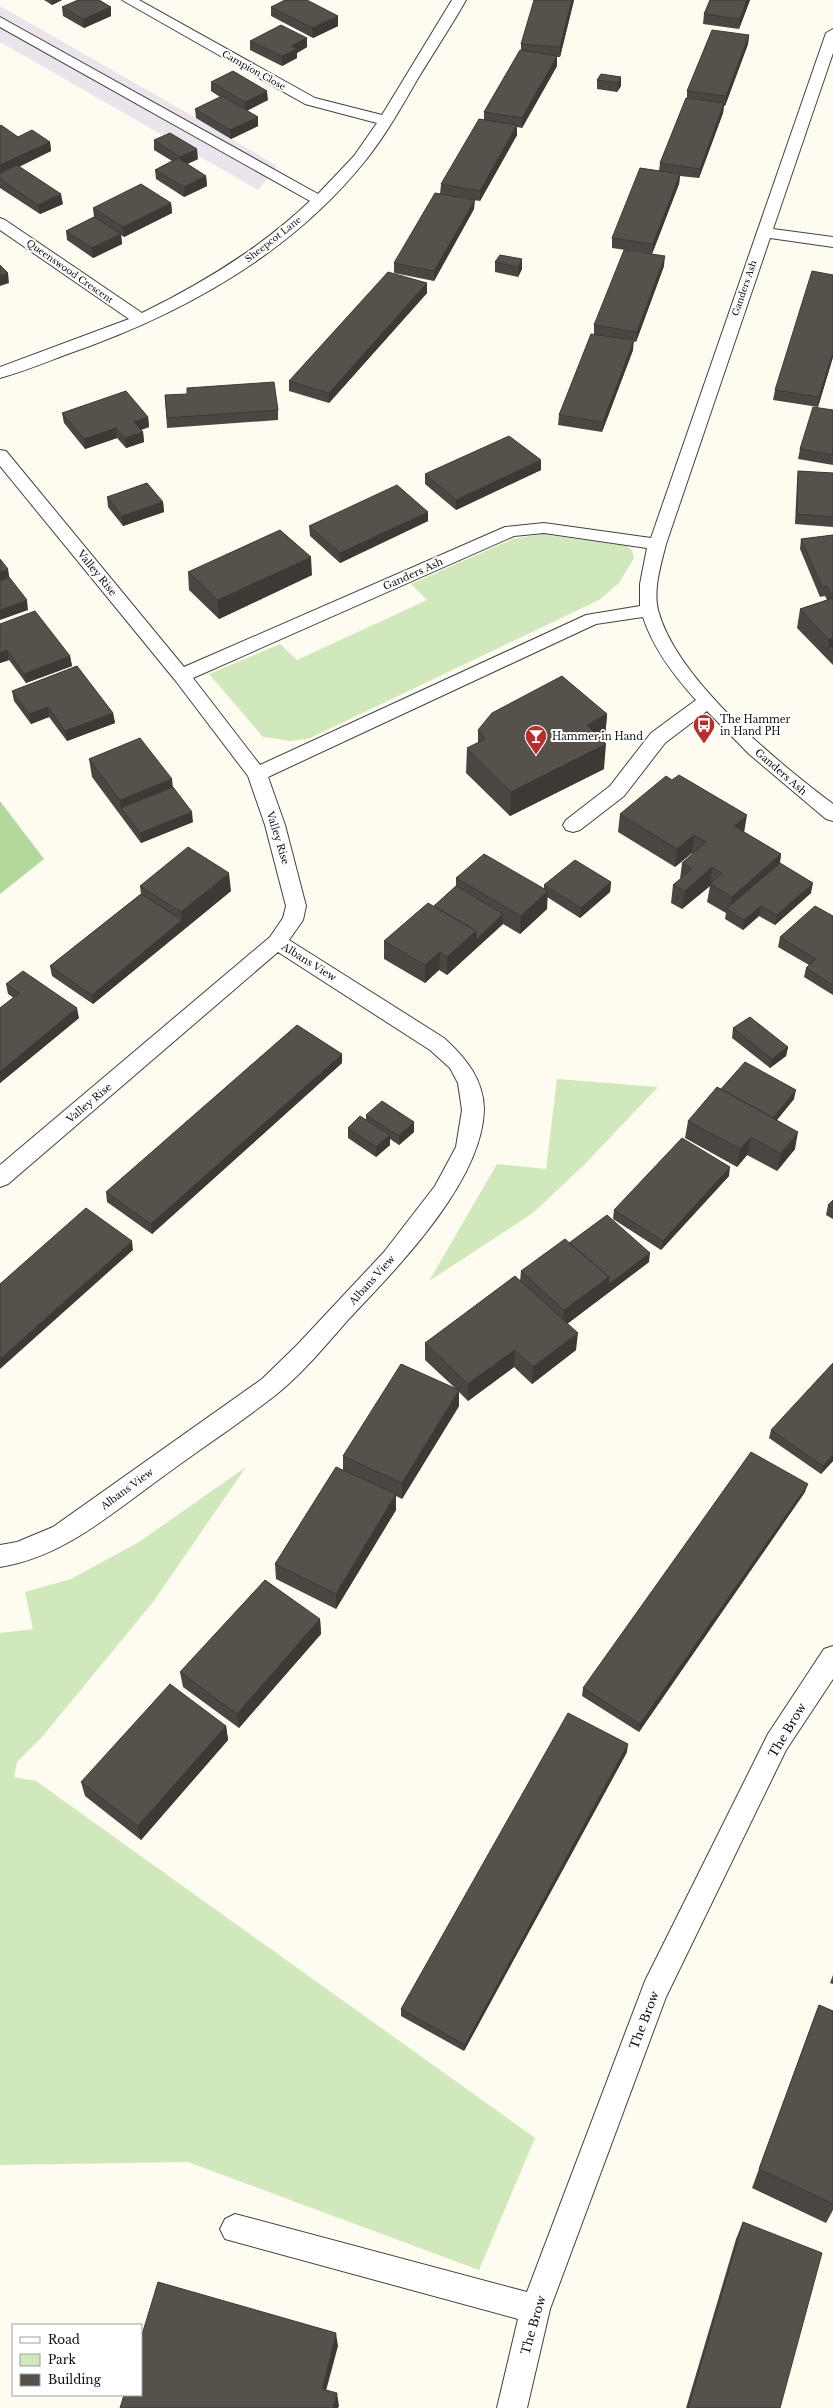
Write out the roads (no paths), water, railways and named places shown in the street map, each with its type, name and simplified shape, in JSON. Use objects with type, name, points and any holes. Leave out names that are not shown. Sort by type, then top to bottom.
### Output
[{"type":"street","name":"Campion Close","points":[[129,0],[310,101],[386,121]]},
{"type":"street","name":"Sheepcot Lane","points":[[0,372],[114,332],[140,320],[180,301],[235,268],[261,249],[320,201],[359,158],[386,121],[459,0]]},
{"type":"street","points":[[0,20],[320,201]]},
{"type":"street","name":"Ganders Ash","points":[[833,33],[763,232],[657,544],[648,578],[649,610],[657,634],[674,659],[708,701],[755,751],[810,798],[833,814]]},
{"type":"street","name":"Queenswood Crescent","points":[[0,223],[140,320]]},
{"type":"street","points":[[763,232],[833,242]]},
{"type":"street","name":"Valley Rise","points":[[0,455],[181,676],[257,774],[275,825],[293,888],[296,906],[293,920],[277,942],[0,1178]]},
{"type":"street","name":"Ganders Ash","points":[[181,676],[511,531],[544,528],[657,544]]},
{"type":"street","points":[[257,774],[592,620],[649,610]]},
{"type":"street","points":[[573,825],[617,791],[658,738],[708,701]]},
{"type":"street","name":"Albans View","points":[[0,1556],[19,1553],[62,1535],[270,1386],[305,1352],[392,1258],[443,1192],[467,1147],[473,1110],[469,1083],[457,1062],[437,1044],[277,942]]},
{"type":"street","name":"The Brow","points":[[512,2408],[535,2309],[654,1990],[777,1742],[833,1657]]},
{"type":"street","points":[[235,2229],[535,2309]]},
{"type":"place","name":"The Hammer in Hand PH","points":[[704,744]]},
{"type":"place","name":"Hammer in Hand","points":[[536,756]]}]
